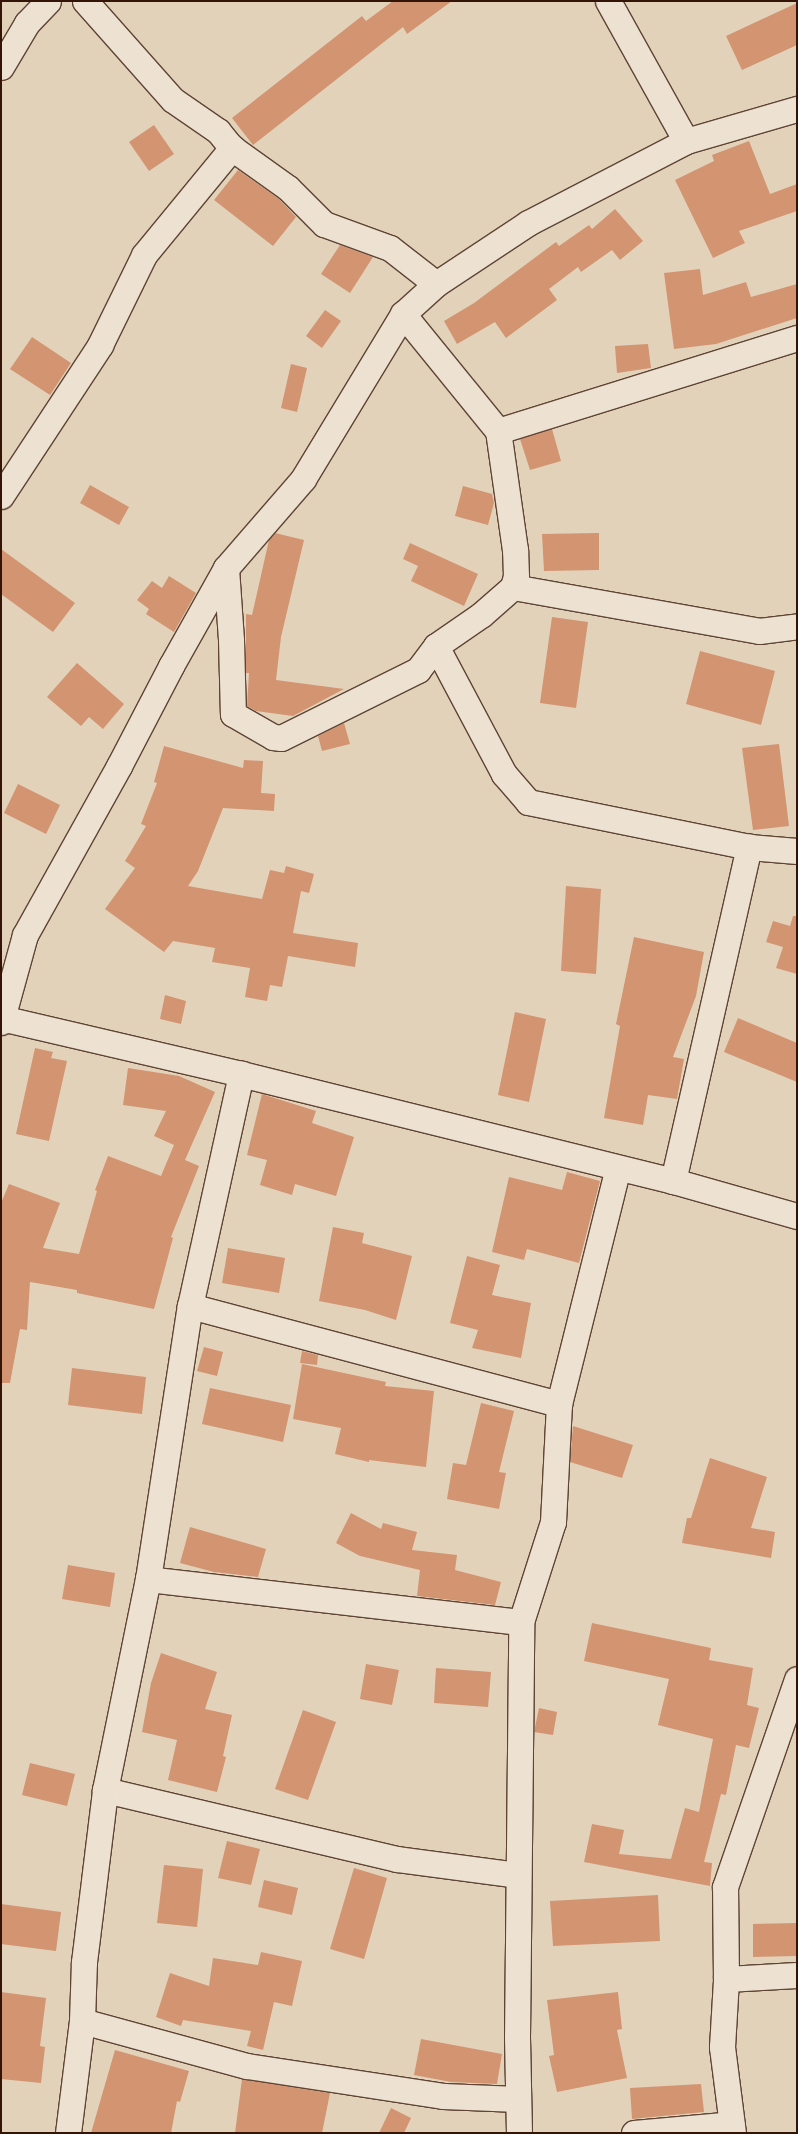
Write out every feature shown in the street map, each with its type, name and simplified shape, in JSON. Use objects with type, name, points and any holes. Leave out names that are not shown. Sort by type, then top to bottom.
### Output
[{"type":"street","points":[[1,67],[27,23],[48,1]]},
{"type":"street","points":[[84,1],[173,100],[218,131],[232,148],[288,188],[324,224],[390,248],[436,284]]},
{"type":"street","points":[[608,1],[686,141]]},
{"type":"street","points":[[797,109],[686,141],[528,222],[436,284],[403,314],[303,479],[226,568],[25,935],[1,1019],[241,1074],[673,1181],[797,1216]]},
{"type":"street","points":[[1,496],[100,345],[144,255],[232,148]]},
{"type":"street","points":[[226,568],[231,640],[233,714],[272,737],[281,738],[418,670],[436,646],[481,615],[513,587],[516,576],[516,550],[498,431],[403,314]]},
{"type":"street","points":[[498,431],[797,338]]},
{"type":"street","points":[[513,587],[759,630],[797,626]]},
{"type":"street","points":[[436,646],[504,774],[528,802],[749,847],[797,850]]},
{"type":"street","points":[[673,1181],[749,847]]},
{"type":"street","points":[[68,2133],[82,2022],[84,1962],[106,1790],[148,1579],[190,1306],[241,1074]]},
{"type":"street","points":[[519,2133],[518,1875],[521,1622],[553,1522],[559,1404],[618,1168]]},
{"type":"street","points":[[190,1306],[559,1404]]},
{"type":"street","points":[[148,1579],[521,1622]]},
{"type":"street","points":[[634,2133],[733,2128],[722,2047],[726,1979],[725,1887],[797,1679]]},
{"type":"street","points":[[106,1790],[397,1859],[518,1875]]},
{"type":"street","points":[[726,1979],[797,1975]]},
{"type":"street","points":[[82,2022],[247,2066],[443,2096],[518,2099]]},
{"type":"building","points":[[393,1],[452,1],[407,34],[403,27],[253,145],[232,118],[362,16],[366,21]]},
{"type":"building","points":[[797,3],[797,45],[742,70],[726,36]]},
{"type":"building","points":[[154,125],[174,154],[149,171],[129,142]]},
{"type":"building","points":[[749,141],[770,194],[797,184],[797,211],[739,231],[745,243],[713,258],[675,180],[714,161],[712,155]]},
{"type":"building","points":[[238,170],[279,199],[296,217],[273,246],[214,200]]},
{"type":"building","points":[[615,209],[643,241],[620,260],[612,250],[581,272],[578,267],[549,289],[557,300],[506,338],[495,322],[457,344],[444,321],[474,303],[556,242],[559,246],[589,225],[592,229]]},
{"type":"building","points":[[340,245],[373,257],[350,293],[321,274]]},
{"type":"building","points":[[700,269],[703,295],[746,282],[751,297],[797,284],[797,318],[716,344],[674,349],[664,273]]},
{"type":"building","points":[[325,310],[341,321],[322,348],[306,336]]},
{"type":"building","points":[[32,337],[71,363],[50,395],[10,369]]},
{"type":"building","points":[[648,344],[651,368],[617,373],[615,346]]},
{"type":"building","points":[[291,364],[307,368],[297,412],[281,408]]},
{"type":"building","points":[[552,429],[561,461],[530,470],[520,439]]},
{"type":"building","points":[[90,485],[129,507],[119,525],[80,503]]},
{"type":"building","points":[[463,486],[492,494],[494,503],[488,525],[455,516]]},
{"type":"building","points":[[275,533],[304,540],[281,637],[276,680],[344,689],[293,716],[256,711],[247,706],[249,673],[246,673],[246,614],[252,615],[269,540]]},
{"type":"building","points":[[599,533],[599,570],[544,571],[542,534]]},
{"type":"building","points":[[410,543],[478,574],[464,606],[411,581],[418,566],[403,559]]},
{"type":"building","points":[[1,549],[75,603],[53,632],[1,594]]},
{"type":"building","points":[[169,576],[196,593],[174,632],[146,614],[149,609],[137,600],[152,581],[162,588]]},
{"type":"building","points":[[552,617],[588,622],[576,708],[540,703]]},
{"type":"building","points":[[700,651],[775,671],[761,725],[686,704]]},
{"type":"building","points":[[77,663],[124,704],[103,729],[89,717],[81,726],[47,697]]},
{"type":"building","points":[[344,723],[350,744],[322,751],[318,736]]},
{"type":"building","points":[[779,744],[789,826],[753,830],[742,748]]},
{"type":"building","points":[[164,746],[243,768],[244,760],[263,761],[261,793],[275,794],[274,811],[223,808],[198,871],[188,886],[262,899],[270,870],[284,873],[286,866],[314,874],[309,893],[301,891],[293,933],[358,943],[355,967],[288,956],[282,987],[270,985],[267,1001],[245,997],[250,968],[212,962],[215,948],[173,941],[164,952],[105,909],[135,868],[125,861],[146,826],[141,824],[157,783],[154,782]]},
{"type":"building","points":[[18,784],[60,805],[46,834],[4,813]]},
{"type":"building","points":[[566,886],[601,889],[596,974],[561,971]]},
{"type":"building","points":[[793,916],[797,916],[797,974],[776,968],[783,947],[766,942],[773,921],[790,926]]},
{"type":"building","points":[[634,937],[704,952],[696,996],[673,1057],[684,1059],[677,1099],[648,1095],[643,1125],[604,1118],[620,1026],[616,1024]]},
{"type":"building","points":[[165,995],[186,1001],[181,1024],[160,1019]]},
{"type":"building","points":[[515,1012],[546,1019],[529,1102],[498,1095]]},
{"type":"building","points":[[738,1018],[797,1043],[797,1082],[724,1052]]},
{"type":"building","points":[[35,1048],[53,1052],[51,1058],[67,1061],[49,1141],[16,1134]]},
{"type":"building","points":[[128,1068],[179,1076],[215,1092],[185,1160],[199,1166],[171,1237],[173,1238],[154,1309],[77,1293],[77,1290],[30,1282],[27,1330],[20,1329],[10,1383],[1,1383],[1,1203],[9,1184],[60,1203],[43,1248],[79,1254],[97,1191],[95,1190],[108,1156],[161,1176],[174,1145],[154,1136],[166,1111],[123,1105]]},
{"type":"building","points":[[262,1094],[316,1111],[312,1123],[354,1137],[336,1196],[295,1184],[292,1195],[260,1185],[267,1160],[247,1155]]},
{"type":"building","points":[[567,1172],[600,1181],[579,1263],[527,1249],[524,1260],[492,1252],[509,1177],[562,1190]]},
{"type":"building","points":[[333,1227],[364,1233],[362,1243],[412,1256],[396,1320],[365,1310],[319,1301]]},
{"type":"building","points":[[228,1248],[285,1258],[279,1293],[222,1283]]},
{"type":"building","points":[[467,1256],[500,1265],[492,1295],[531,1303],[521,1358],[472,1348],[478,1330],[450,1323]]},
{"type":"building","points":[[204,1347],[223,1352],[217,1376],[197,1371]]},
{"type":"building","points":[[302,1351],[318,1355],[317,1365],[300,1363]]},
{"type":"building","points":[[302,1364],[386,1382],[385,1386],[434,1391],[426,1467],[369,1460],[369,1462],[335,1454],[341,1428],[293,1419]]},
{"type":"building","points":[[72,1368],[146,1377],[142,1414],[68,1405]]},
{"type":"building","points":[[210,1388],[291,1405],[283,1442],[202,1424]]},
{"type":"building","points":[[481,1403],[514,1411],[499,1472],[506,1473],[499,1509],[447,1499],[453,1463],[466,1465]]},
{"type":"building","points":[[573,1426],[633,1445],[622,1478],[570,1462]]},
{"type":"building","points":[[710,1458],[767,1477],[751,1528],[775,1532],[771,1558],[682,1543],[687,1518],[691,1518]]},
{"type":"building","points":[[351,1513],[381,1529],[383,1523],[417,1532],[412,1550],[457,1555],[455,1570],[501,1582],[495,1605],[417,1596],[420,1570],[360,1556],[336,1543]]},
{"type":"building","points":[[190,1527],[266,1549],[258,1577],[214,1572],[180,1563]]},
{"type":"building","points":[[68,1565],[115,1573],[110,1607],[62,1599]]},
{"type":"building","points":[[592,1623],[711,1648],[709,1660],[753,1668],[747,1705],[759,1708],[749,1748],[736,1745],[726,1795],[721,1794],[704,1862],[712,1863],[710,1886],[584,1862],[592,1824],[624,1830],[619,1854],[671,1859],[685,1808],[699,1812],[713,1739],[658,1725],[669,1679],[584,1661]]},
{"type":"building","points":[[161,1653],[217,1672],[205,1709],[232,1715],[223,1756],[226,1757],[217,1792],[168,1780],[177,1740],[142,1732],[151,1683]]},
{"type":"building","points":[[366,1664],[399,1670],[392,1705],[360,1699]]},
{"type":"building","points":[[436,1668],[491,1672],[488,1707],[434,1703]]},
{"type":"building","points":[[539,1708],[557,1712],[553,1735],[534,1732]]},
{"type":"building","points":[[303,1710],[336,1722],[308,1800],[275,1789]]},
{"type":"building","points":[[30,1763],[75,1774],[67,1806],[22,1795]]},
{"type":"building","points":[[227,1841],[260,1849],[251,1885],[218,1878]]},
{"type":"building","points":[[164,1865],[203,1869],[197,1927],[157,1923]]},
{"type":"building","points":[[354,1868],[387,1878],[364,1959],[330,1949]]},
{"type":"building","points":[[264,1880],[298,1888],[292,1915],[258,1907]]},
{"type":"building","points":[[658,1895],[660,1941],[553,1946],[550,1901]]},
{"type":"building","points":[[1,1904],[61,1912],[56,1951],[1,1944]]},
{"type":"building","points":[[797,1923],[797,1956],[753,1957],[753,1924]]},
{"type":"building","points":[[261,1952],[302,1961],[292,2006],[274,2002],[263,2050],[247,2046],[251,2031],[183,2020],[181,2026],[156,2017],[170,1973],[209,1986],[213,1958],[258,1965]]},
{"type":"building","points":[[1,1992],[46,1998],[40,2046],[45,2047],[41,2083],[1,2079]]},
{"type":"building","points":[[618,1992],[622,2029],[617,2030],[627,2078],[557,2092],[549,2056],[554,2055],[547,2000]]},
{"type":"building","points":[[421,2039],[502,2054],[497,2084],[451,2082],[414,2075]]},
{"type":"building","points":[[115,2050],[189,2071],[180,2102],[177,2101],[171,2133],[91,2133]]},
{"type":"building","points":[[242,2079],[330,2093],[322,2133],[235,2133]]},
{"type":"building","points":[[701,2084],[704,2112],[632,2119],[630,2088]]},
{"type":"building","points":[[391,2108],[411,2118],[404,2133],[379,2133]]}]
